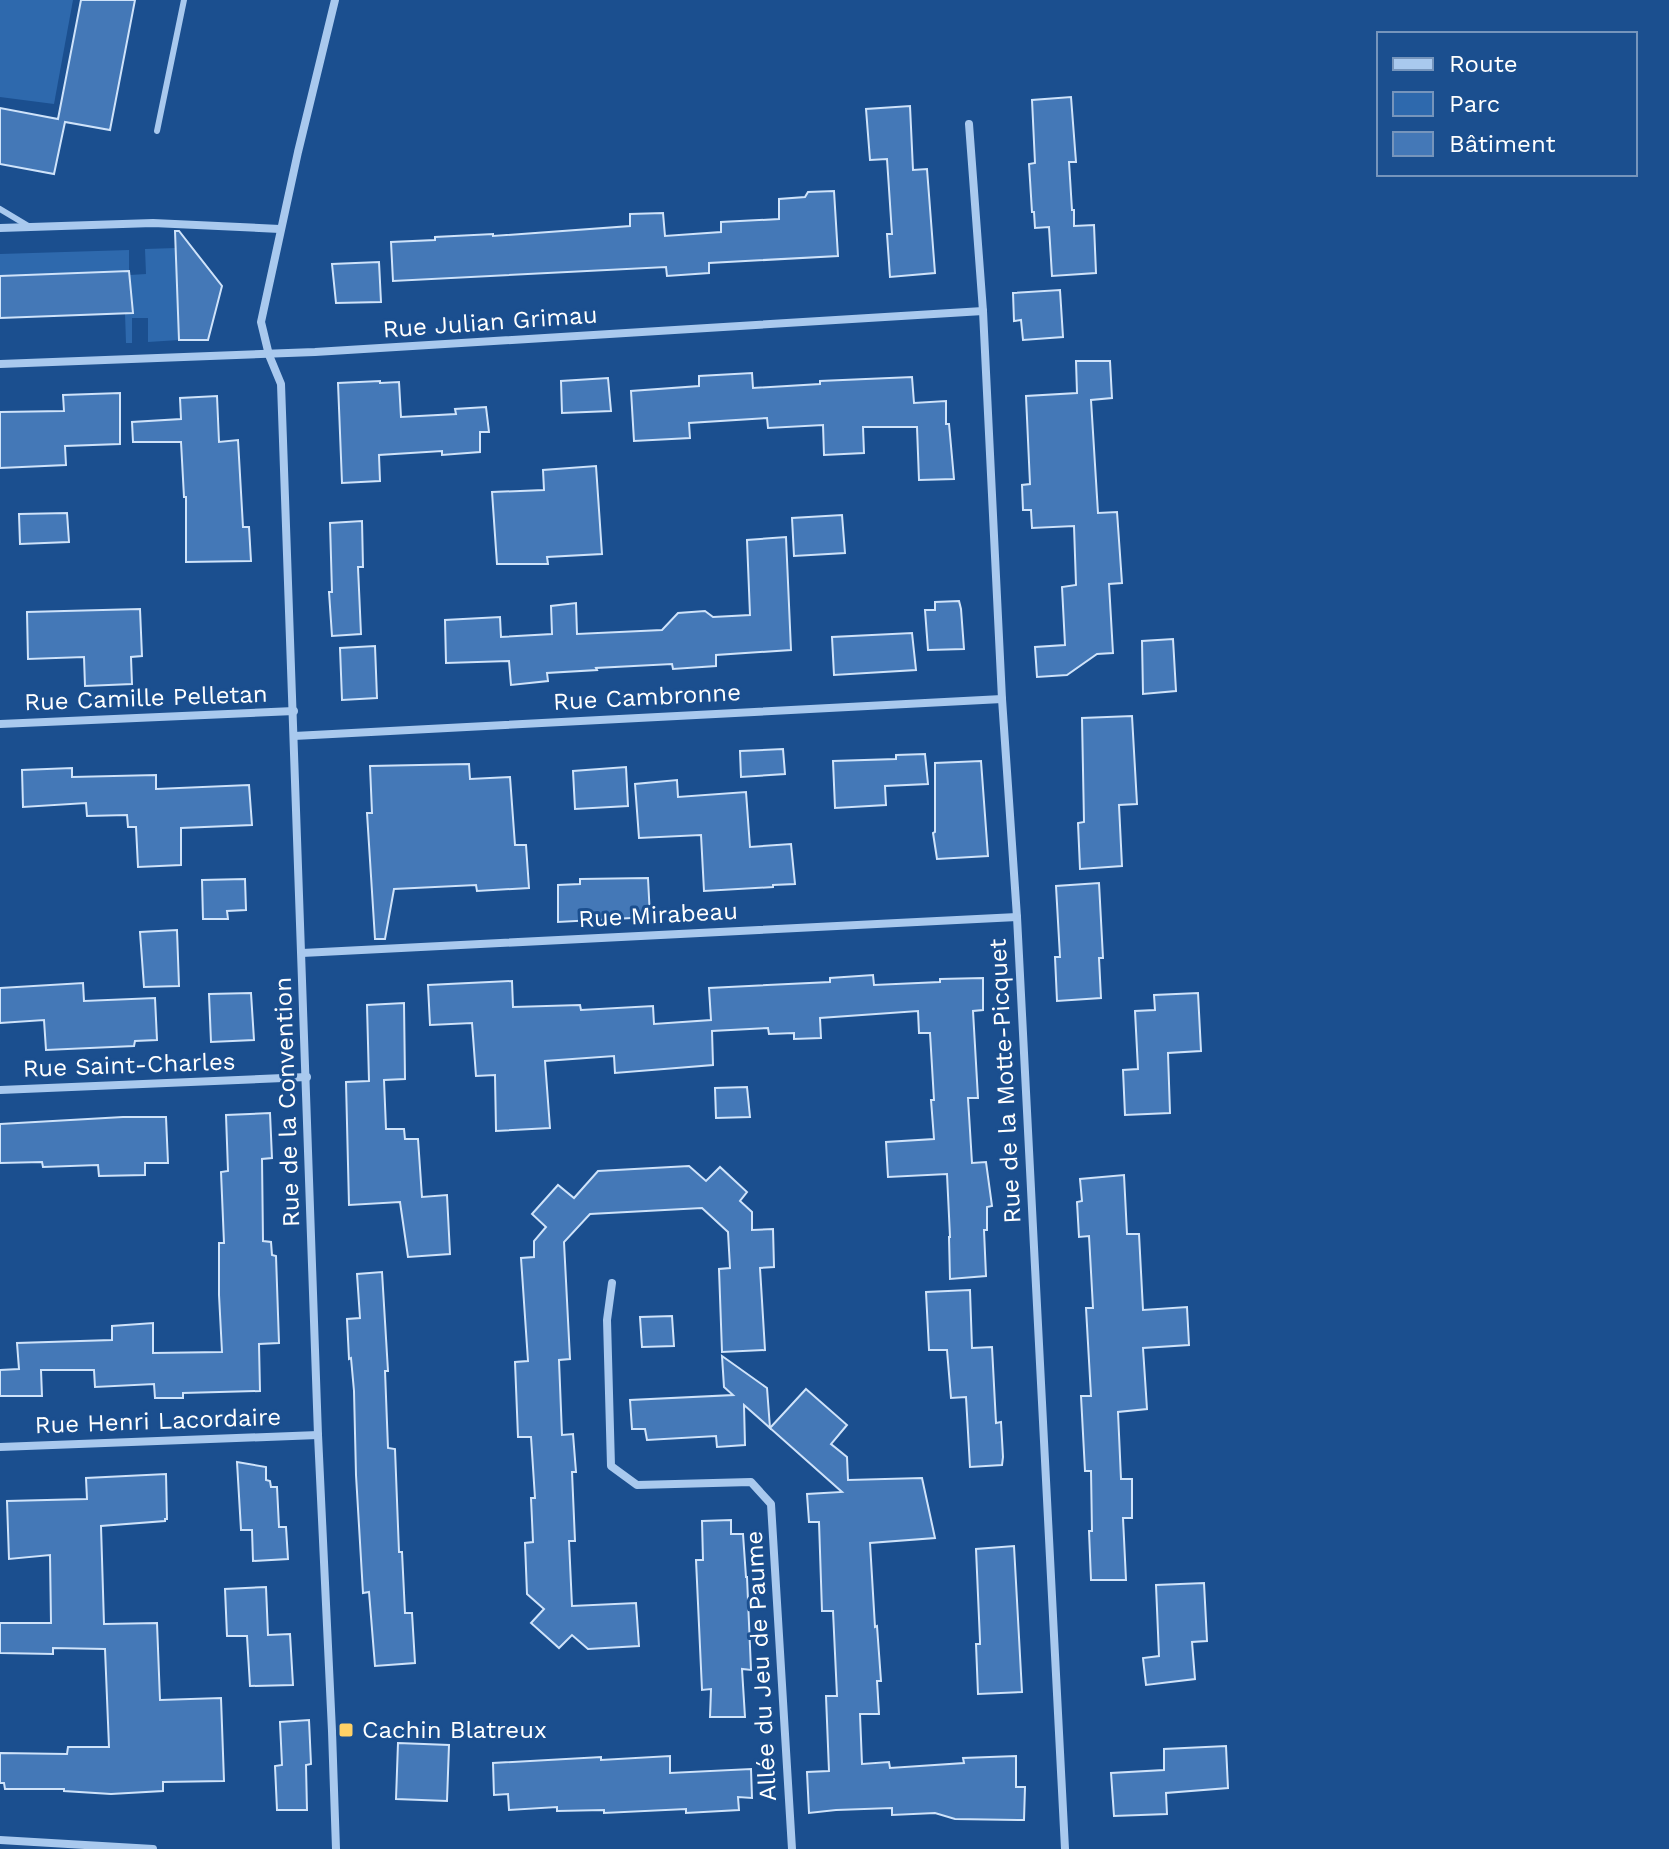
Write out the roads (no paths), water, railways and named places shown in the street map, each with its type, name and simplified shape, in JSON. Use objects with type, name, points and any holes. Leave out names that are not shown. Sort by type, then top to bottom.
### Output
[{"type":"street","name":"Rue de la Convention","points":[[335,0],[261,322],[269,355],[281,384],[318,1435],[336,1849]]},
{"type":"street","name":"Rue de la Motte-Picquet","points":[[969,124],[983,311],[1002,699],[1017,917],[1065,1849]]},
{"type":"street","points":[[0,228],[153,223],[280,229]]},
{"type":"street","name":"Rue Julian Grimau","points":[[0,364],[269,355],[983,311]]},
{"type":"street","name":"Rue Cambronne","points":[[294,736],[1002,699]]},
{"type":"street","name":"Rue Camille Pelletan","points":[[0,724],[294,711]]},
{"type":"street","name":"Rue Mirabeau","points":[[302,953],[1017,917]]},
{"type":"street","name":"Rue Saint-Charles","points":[[0,1090],[307,1077]]},
{"type":"street","name":"Allée du Jeu de Paume","points":[[612,1283],[607,1320],[611,1466],[637,1485],[751,1482],[771,1504],[792,1849]]},
{"type":"street","name":"Rue Henri Lacordaire","points":[[0,1447],[318,1435]]},
{"type":"street","points":[[0,1840],[153,1849]]},
{"type":"lane","points":[[157,131],[184,0]]},
{"type":"lane","points":[[0,209],[30,227]]},
{"type":"place","name":"Cachin Blatreux","points":[[346,1730]]}]
